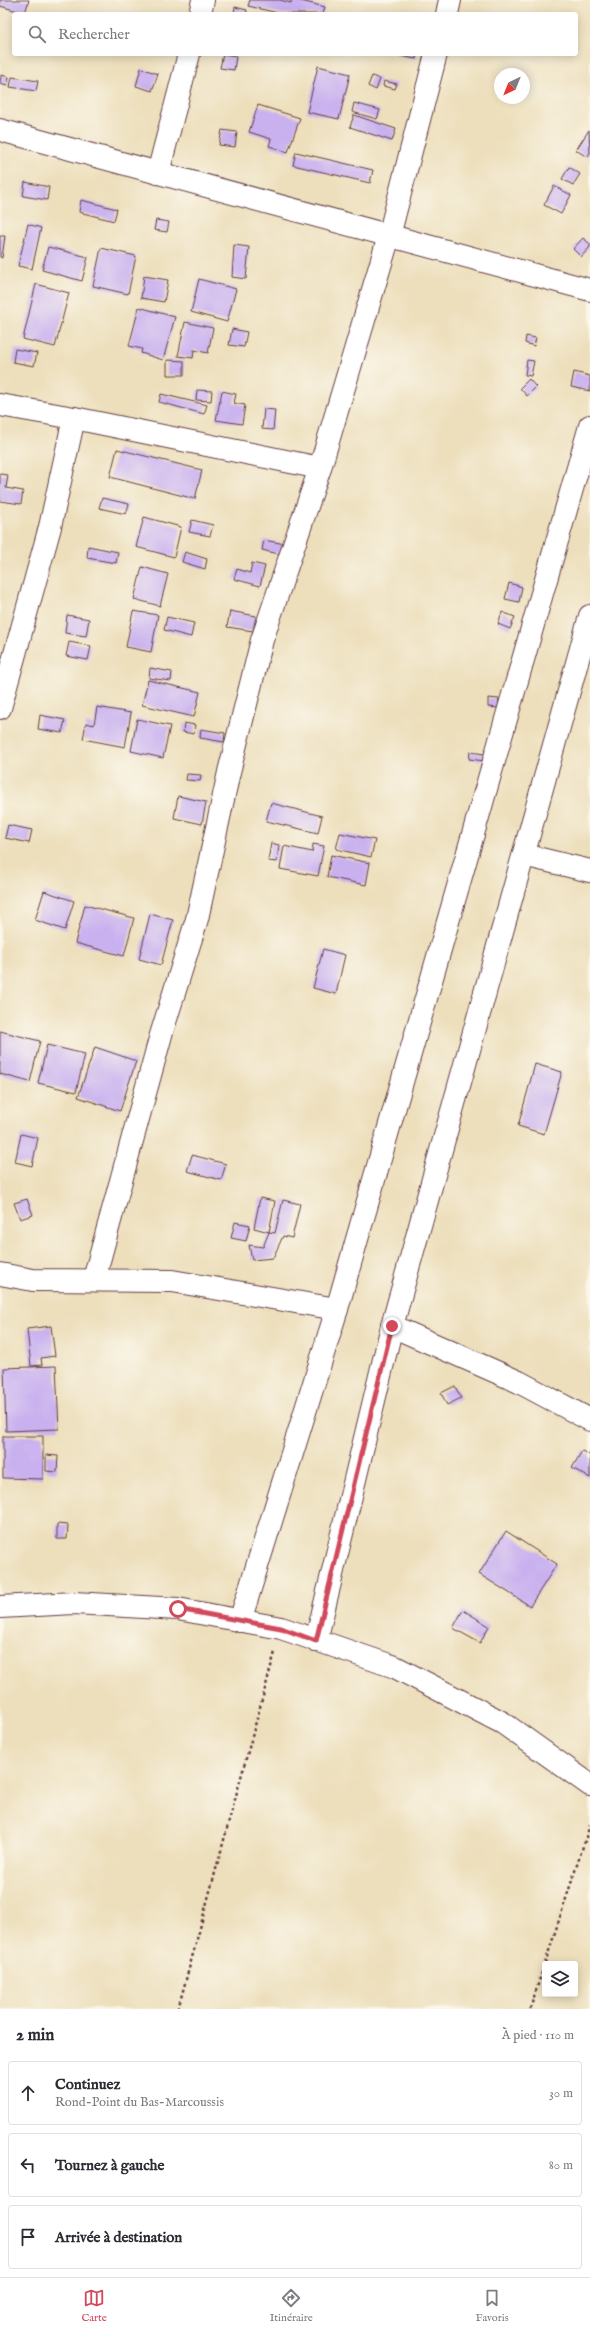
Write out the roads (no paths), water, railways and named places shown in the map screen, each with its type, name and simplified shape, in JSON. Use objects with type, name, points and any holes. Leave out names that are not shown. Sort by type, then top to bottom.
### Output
[{"type":"street","points":[[200,12],[203,0]]},
{"type":"street","points":[[447,12],[450,0]]},
{"type":"street","points":[[158,173],[188,56]]},
{"type":"street","points":[[94,1279],[161,1035],[197,919],[229,772],[262,640],[320,468],[389,236],[435,56]]},
{"type":"street","points":[[0,130],[590,290]]},
{"type":"street","points":[[0,405],[74,418],[320,468]]},
{"type":"street","points":[[0,708],[8,649],[50,527],[74,418]]},
{"type":"street","points":[[240,1620],[337,1310],[590,426]]},
{"type":"street","points":[[316,1641],[392,1326],[590,616]]},
{"type":"street","points":[[524,855],[590,871]]},
{"type":"street","points":[[0,1274],[33,1280]]},
{"type":"street","points":[[0,1287],[33,1280],[94,1279],[172,1282],[337,1310]]},
{"type":"street","points":[[392,1326],[519,1382],[590,1420]]},
{"type":"street","points":[[0,1607],[74,1602],[178,1609],[281,1628],[395,1668],[503,1722],[590,1786]]}]
